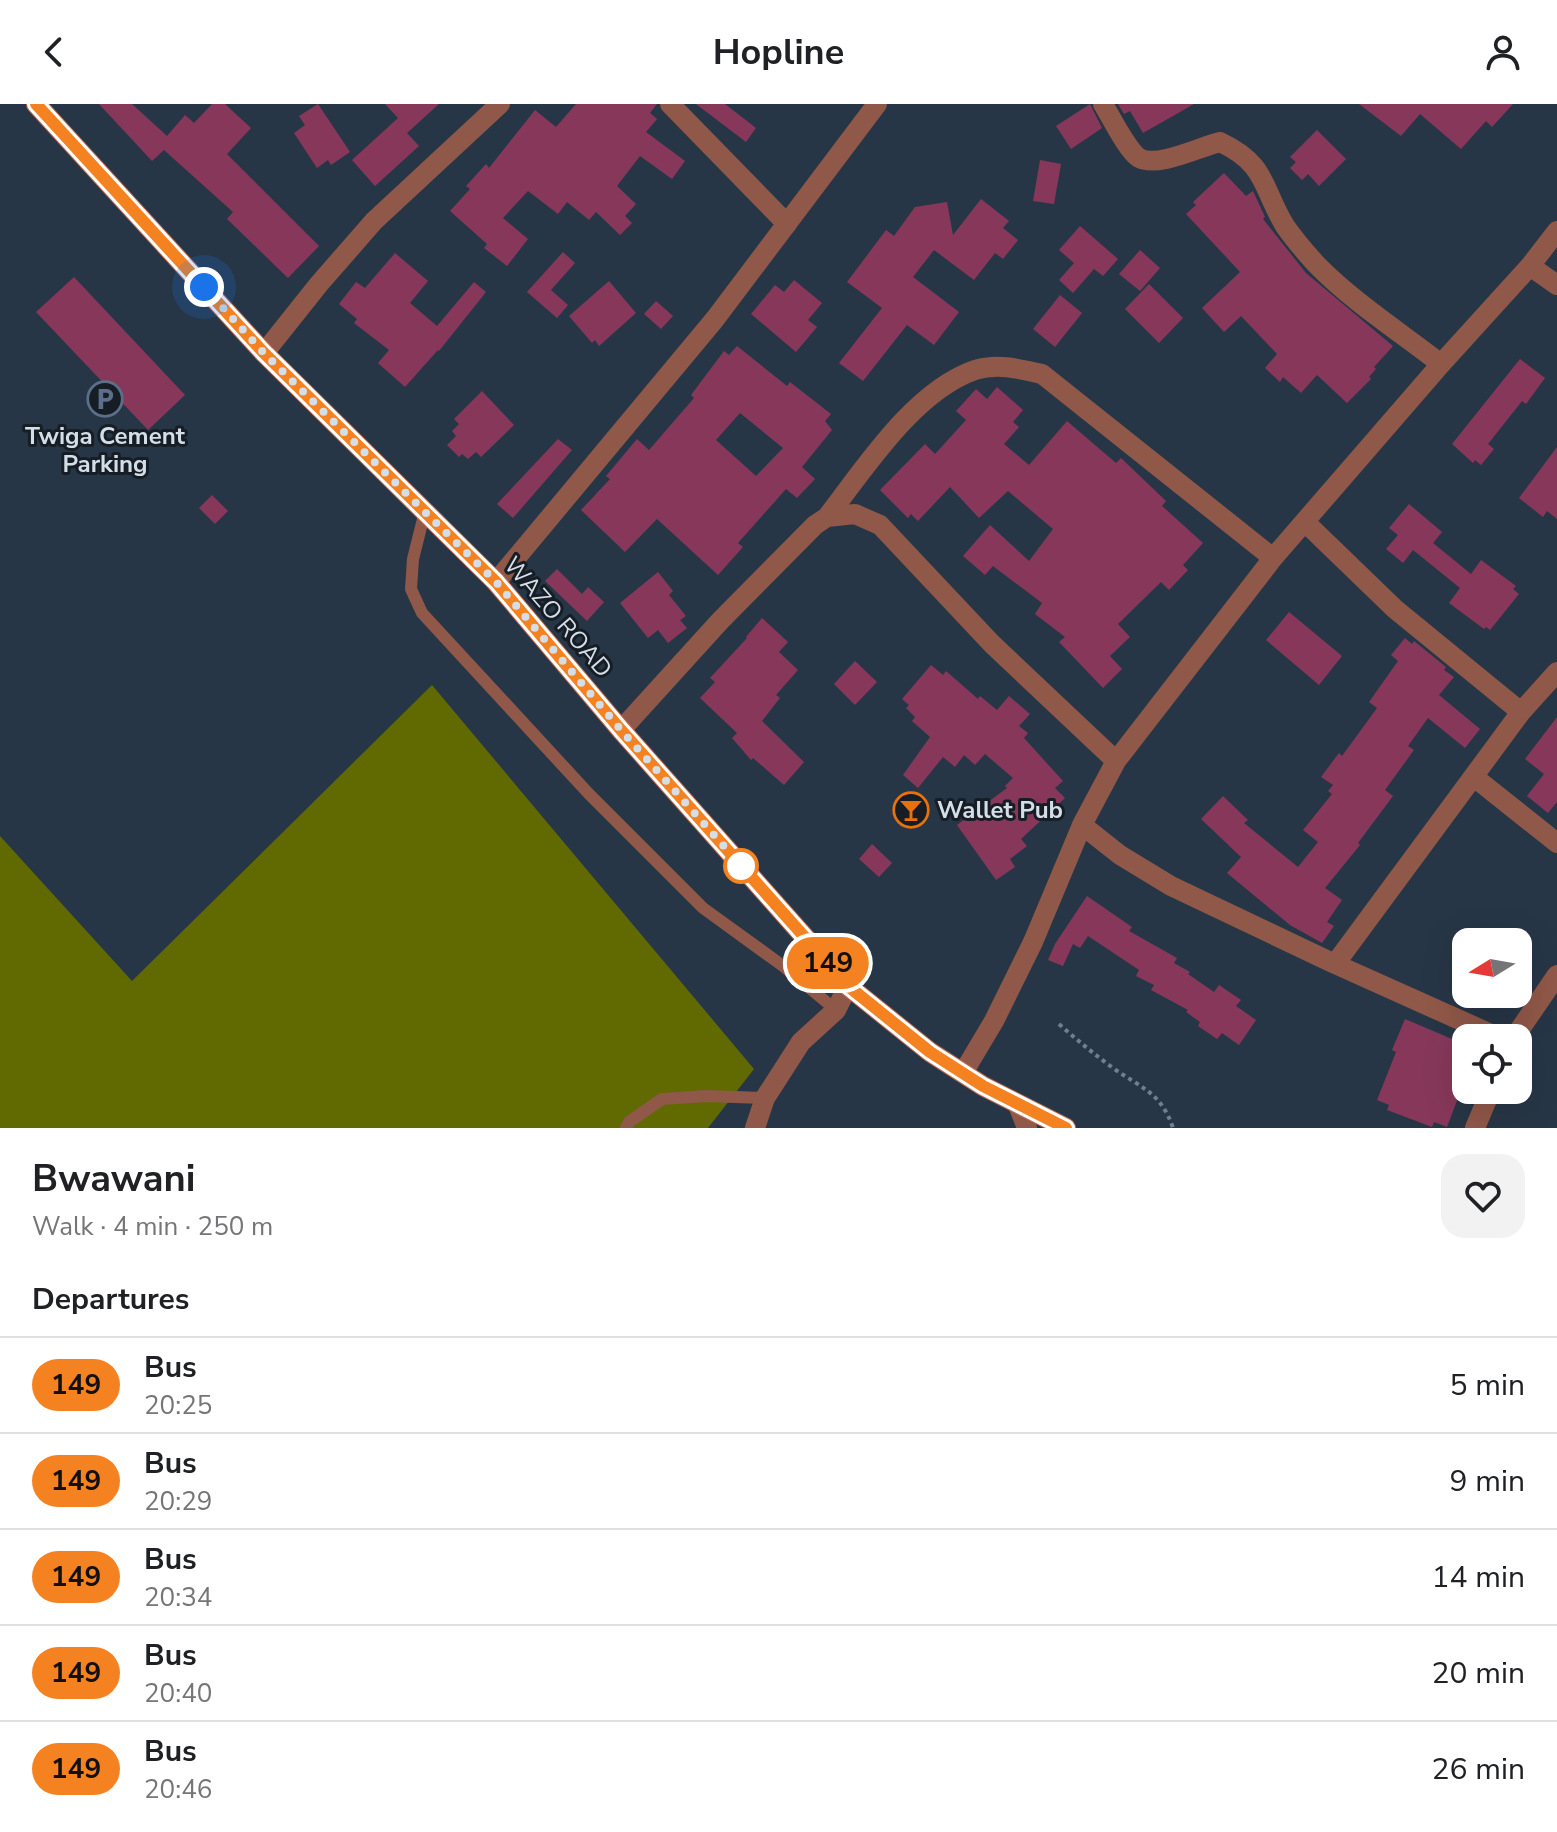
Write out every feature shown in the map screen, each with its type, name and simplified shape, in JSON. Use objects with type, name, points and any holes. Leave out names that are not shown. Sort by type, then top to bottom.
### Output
[{"type":"main road","name":"WAZO ROAD","points":[[44,106],[264,353],[496,582],[621,730],[848,986],[930,1052],[1018,1105],[1066,1128]]},
{"type":"street","points":[[264,353],[374,221],[500,104]]},
{"type":"street","points":[[670,104],[787,224]]},
{"type":"street","points":[[496,582],[715,319],[877,104]]},
{"type":"street","points":[[1103,104],[1140,158],[1162,162],[1220,142],[1235,149],[1261,174],[1285,226],[1317,265],[1441,364]]},
{"type":"street","points":[[963,1073],[994,1021],[1033,942],[1082,825],[1116,761],[1273,558],[1530,266],[1557,231]]},
{"type":"street","points":[[1530,266],[1557,285]]},
{"type":"street","points":[[827,517],[882,445],[933,393],[976,370],[1010,366],[1042,374],[1273,558]]},
{"type":"street","points":[[621,730],[720,621],[815,525],[841,513],[869,518],[880,525],[992,644],[1116,761]]},
{"type":"street","points":[[1306,523],[1395,609],[1521,712]]},
{"type":"street","points":[[1335,964],[1521,712],[1557,672]]},
{"type":"street","points":[[1474,777],[1557,843]]},
{"type":"street","points":[[1082,825],[1120,855],[1171,886],[1469,1024]]},
{"type":"street","points":[[1524,1024],[1557,975]]},
{"type":"street","points":[[755,1128],[765,1098],[801,1042],[836,1010],[848,986]]},
{"type":"street","points":[[1475,1128],[1485,1104]]},
{"type":"street","points":[[1018,1105],[1027,1128]]},
{"type":"lane","points":[[425,511],[413,559],[411,589],[422,613],[589,794],[703,908],[783,966],[836,1010]]},
{"type":"lane","points":[[626,1128],[629,1122],[662,1099],[706,1096],[765,1098]]},
{"type":"path","points":[[1059,1024],[1127,1078],[1148,1088],[1161,1102],[1173,1128]]},
{"type":"green space","points":[[432,685],[754,1069],[708,1128],[0,1128],[0,836],[132,981]]},
{"type":"building","points":[[99,104],[132,104],[167,136],[185,115],[194,123],[212,104],[225,104],[251,128],[227,154],[319,246],[288,278],[227,219],[233,212],[164,150],[152,161]]},
{"type":"building","points":[[318,104],[350,152],[331,165],[328,160],[317,168],[294,133],[305,125],[299,116]]},
{"type":"building","points":[[385,104],[439,104],[407,133],[419,146],[375,186],[352,160],[398,118]]},
{"type":"building","points":[[576,104],[657,104],[650,113],[657,119],[646,132],[685,161],[672,179],[640,156],[617,186],[636,204],[625,216],[632,223],[620,235],[596,212],[589,220],[567,202],[558,214],[528,191],[503,218],[528,239],[507,266],[484,248],[487,244],[450,211],[470,189],[466,186],[486,164],[489,168],[535,110],[556,127]]},
{"type":"building","points":[[696,104],[725,104],[756,128],[746,142]]},
{"type":"building","points":[[1090,104],[1102,128],[1071,149],[1056,126]]},
{"type":"building","points":[[1118,104],[1194,104],[1143,133],[1130,111],[1124,114]]},
{"type":"building","points":[[1359,104],[1513,104],[1492,127],[1486,121],[1461,149],[1420,114],[1401,136]]},
{"type":"building","points":[[1317,130],[1346,159],[1319,186],[1308,174],[1302,180],[1290,168],[1296,162],[1290,157]]},
{"type":"building","points":[[1040,160],[1061,164],[1054,204],[1033,201]]},
{"type":"building","points":[[1224,173],[1246,196],[1253,191],[1265,217],[1263,219],[1306,273],[1393,346],[1374,367],[1376,369],[1369,377],[1371,379],[1347,403],[1317,375],[1301,393],[1283,377],[1280,382],[1265,368],[1277,354],[1241,316],[1224,332],[1202,308],[1240,272],[1186,214],[1196,205],[1193,202]]},
{"type":"building","points":[[981,199],[1009,221],[1003,228],[1018,240],[1003,259],[995,253],[974,280],[934,250],[913,277],[959,312],[934,345],[907,325],[863,381],[839,363],[882,308],[847,282],[886,230],[894,236],[915,207],[947,202],[953,235]]},
{"type":"building","points":[[1080,226],[1118,259],[1103,276],[1094,269],[1073,293],[1059,280],[1074,263],[1059,250]]},
{"type":"building","points":[[1140,250],[1160,268],[1140,291],[1119,274]]},
{"type":"building","points":[[563,252],[575,263],[551,290],[568,305],[557,318],[527,292]]},
{"type":"building","points":[[395,253],[428,281],[410,303],[437,326],[474,282],[486,292],[439,351],[405,387],[378,363],[389,350],[354,323],[357,319],[339,304],[356,282],[365,288]]},
{"type":"building","points":[[74,277],[185,395],[148,430],[36,312]]},
{"type":"building","points":[[794,280],[822,303],[808,320],[817,327],[796,352],[751,314],[775,285],[784,292]]},
{"type":"building","points":[[609,281],[636,313],[599,346],[595,340],[592,343],[569,316]]},
{"type":"building","points":[[1149,284],[1183,318],[1159,343],[1125,309]]},
{"type":"building","points":[[1060,295],[1082,313],[1055,347],[1033,329]]},
{"type":"building","points":[[656,301],[673,316],[661,329],[644,314]]},
{"type":"building","points":[[737,346],[787,386],[790,382],[831,414],[825,421],[832,430],[802,467],[815,479],[797,498],[786,489],[738,543],[743,547],[718,575],[657,519],[625,552],[581,510],[610,479],[606,476],[637,439],[649,450],[694,398],[691,395],[724,351],[729,355]],"holes":[[[740,413],[783,448],[756,476],[716,440]]]},
{"type":"building","points":[[1520,359],[1545,378],[1526,404],[1522,401],[1488,444],[1494,449],[1481,465],[1475,460],[1473,463],[1452,444]]},
{"type":"building","points":[[997,387],[1023,410],[1013,422],[1019,427],[1004,444],[1029,465],[1067,421],[1116,463],[1121,458],[1166,501],[1162,506],[1203,543],[1183,565],[1188,570],[1169,590],[1161,582],[1118,624],[1130,637],[1110,656],[1122,669],[1103,688],[1059,642],[1065,637],[1035,614],[1042,603],[993,566],[985,575],[963,556],[990,525],[1029,561],[1053,529],[1008,491],[979,518],[950,487],[918,521],[911,514],[908,518],[880,490],[925,444],[935,454],[966,420],[956,411],[976,389],[987,399]]},
{"type":"building","points":[[482,391],[514,425],[481,457],[476,452],[468,459],[462,454],[459,457],[447,445],[456,436],[452,431],[459,424],[454,419]]},
{"type":"building","points":[[558,439],[572,450],[513,518],[497,504]]},
{"type":"building","points":[[1557,447],[1557,519],[1547,511],[1543,517],[1519,498]]},
{"type":"building","points":[[212,495],[228,511],[215,524],[199,508]]},
{"type":"building","points":[[1409,504],[1442,532],[1433,543],[1471,574],[1481,560],[1516,586],[1513,589],[1519,594],[1490,630],[1484,629],[1449,603],[1460,588],[1413,550],[1403,563],[1386,549],[1398,535],[1389,528]]},
{"type":"building","points":[[557,569],[582,594],[588,587],[604,602],[587,621],[545,581]]},
{"type":"building","points":[[658,572],[673,591],[669,595],[686,616],[680,620],[687,628],[668,643],[658,630],[648,638],[620,603]]},
{"type":"building","points":[[1289,612],[1342,656],[1319,685],[1266,640]]},
{"type":"building","points":[[762,618],[788,642],[779,652],[798,670],[776,695],[780,698],[762,721],[804,762],[784,785],[753,758],[751,760],[732,738],[737,733],[700,698],[715,682],[710,678]]},
{"type":"building","points":[[1405,638],[1412,644],[1414,641],[1446,667],[1444,670],[1454,677],[1439,695],[1480,729],[1465,748],[1428,718],[1408,746],[1414,750],[1385,790],[1393,796],[1358,843],[1360,845],[1325,888],[1342,900],[1327,922],[1334,926],[1322,943],[1290,925],[1227,873],[1241,857],[1201,819],[1223,796],[1248,820],[1244,823],[1298,867],[1318,842],[1303,830],[1332,794],[1328,791],[1333,785],[1321,777],[1339,753],[1342,756],[1377,708],[1369,702],[1398,661],[1391,655]]},
{"type":"building","points":[[855,661],[877,682],[855,705],[834,684]]},
{"type":"building","points":[[931,665],[943,675],[946,671],[978,699],[980,696],[997,710],[1009,696],[1030,714],[1019,726],[1028,733],[1024,738],[1063,781],[1055,788],[1065,798],[1021,839],[1027,846],[1010,859],[1015,867],[996,880],[957,825],[1007,788],[1005,786],[1013,778],[985,754],[975,765],[964,755],[955,767],[943,757],[918,788],[903,775],[930,737],[912,721],[915,717],[902,699]]},
{"type":"building","points":[[1557,717],[1557,802],[1548,813],[1527,796],[1544,774],[1525,759]]},
{"type":"building","points":[[872,844],[892,863],[879,877],[859,859]]},
{"type":"building","points":[[1087,896],[1132,927],[1129,931],[1177,958],[1174,963],[1214,992],[1219,985],[1241,1000],[1236,1006],[1256,1020],[1239,1045],[1222,1033],[1217,1039],[1198,1026],[1200,1022],[1186,1012],[1188,1010],[1151,990],[1154,985],[1136,976],[1139,970],[1088,936],[1080,948],[1073,944],[1063,966],[1048,960]]},
{"type":"building","points":[[1405,1019],[1452,1039],[1452,1104],[1456,1104],[1447,1127],[1434,1122],[1432,1127],[1387,1110],[1389,1105],[1377,1100],[1396,1052],[1392,1050]]},
{"type":"bus line","name":"149","points":[[36,104],[264,353],[496,582],[621,730],[848,986],[930,1052],[983,1086],[1066,1128]]},
{"type":"place","name":"Twiga Cement Parking","points":[[105,399]]},
{"type":"place","name":"Wallet Pub","points":[[911,810]]},
{"type":"route","points":[[204,287],[264,353],[496,582],[745,870],[741,866]]}]
